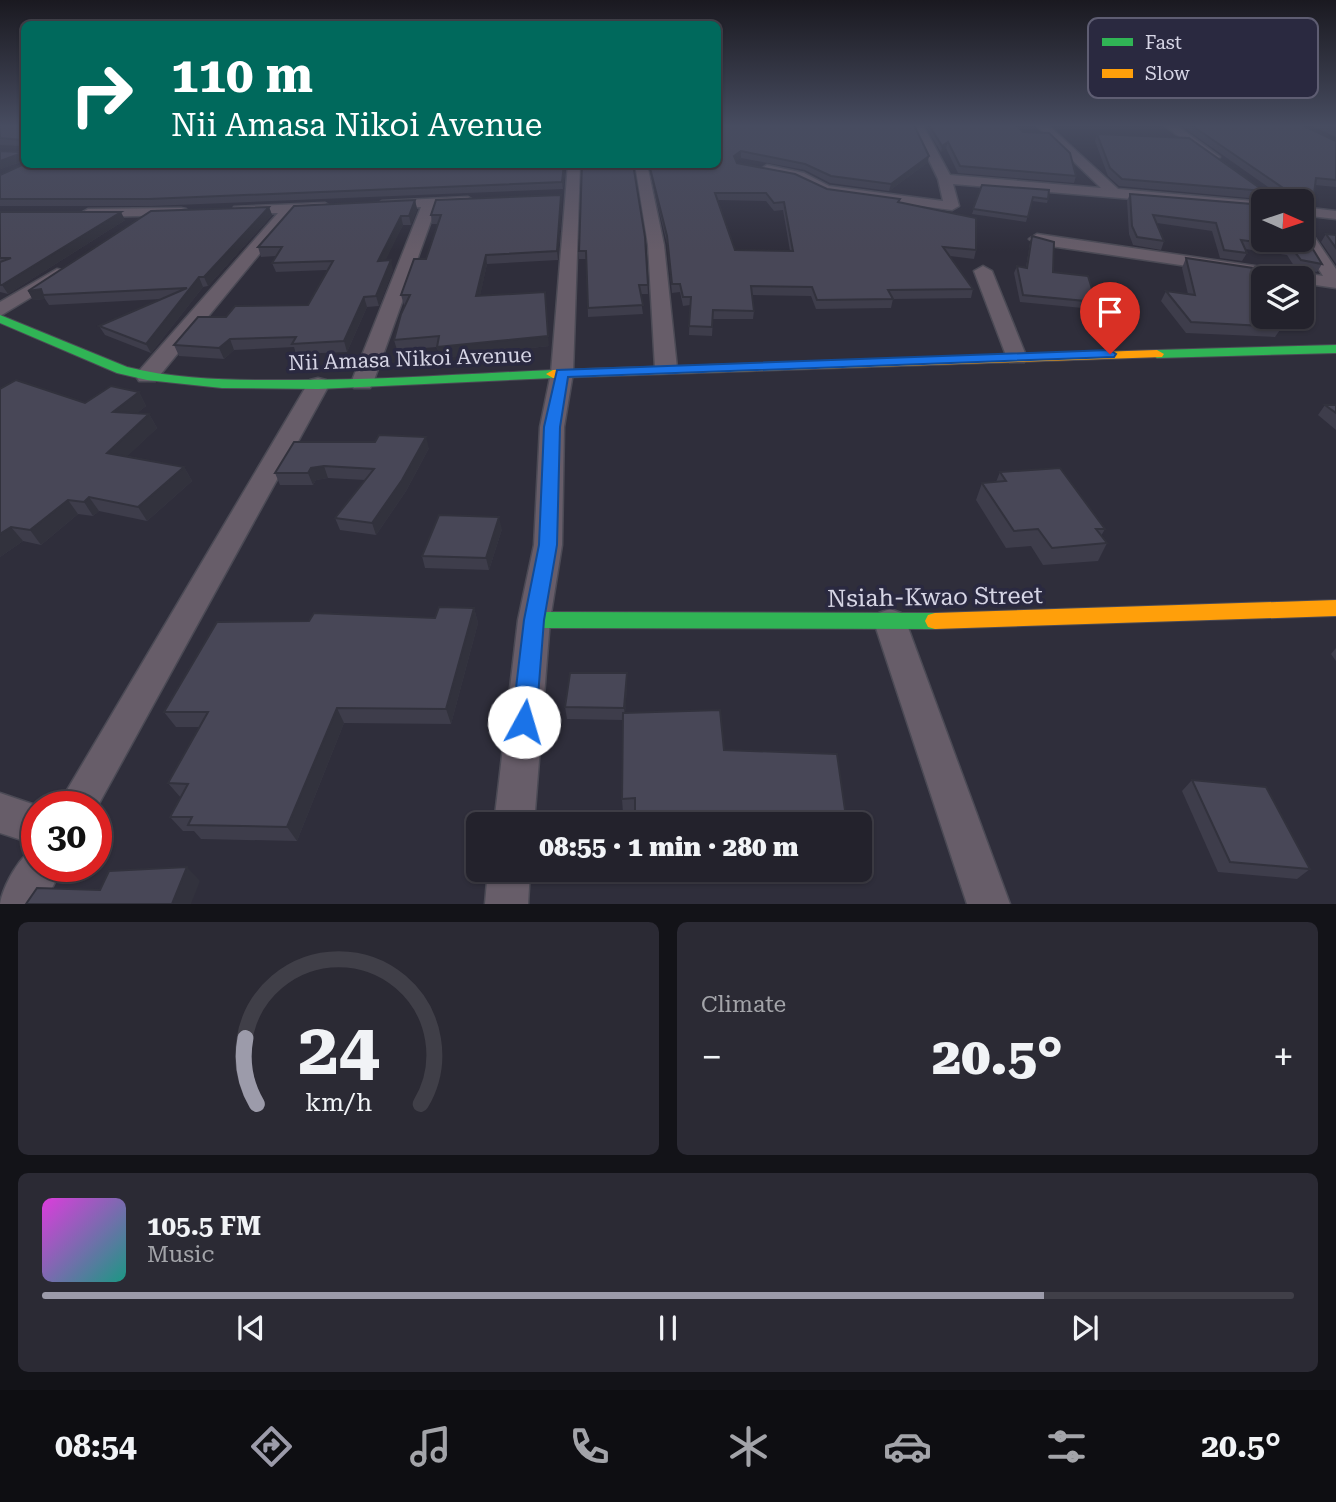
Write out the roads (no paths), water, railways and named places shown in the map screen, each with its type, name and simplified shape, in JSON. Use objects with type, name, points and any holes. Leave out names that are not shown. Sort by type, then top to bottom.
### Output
[{"type":"street","points":[[758,167],[799,176],[827,190],[952,206],[939,167]]},
{"type":"street","points":[[1087,167],[1112,191]]},
{"type":"street","points":[[515,812],[534,620],[548,545],[552,427],[562,373],[567,197],[573,168]]},
{"type":"street","points":[[642,168],[656,245],[666,368]]},
{"type":"street","points":[[945,178],[1251,199]]},
{"type":"street","points":[[221,211],[482,200]]},
{"type":"street","points":[[362,383],[430,203]]},
{"type":"street","points":[[147,376],[290,208]]},
{"type":"street","points":[[67,213],[193,211]]},
{"type":"street","points":[[1314,212],[1336,215]]},
{"type":"street","points":[[128,228],[152,213]]},
{"type":"street","points":[[1037,239],[1336,283]]},
{"type":"street","points":[[1314,248],[1336,283]]},
{"type":"street","points":[[0,310],[70,265]]},
{"type":"street","points":[[984,271],[1017,358]]},
{"type":"street","name":"Nii Amasa Nikoi Avenue","points":[[0,319],[122,370],[147,376],[222,384],[318,385],[666,368],[1336,349]]},
{"type":"street","points":[[85,791],[318,385]]},
{"type":"street","name":"Nsiah-Kwao Street","points":[[534,620],[890,622],[1336,608]]},
{"type":"street","points":[[890,622],[989,904]]},
{"type":"street","points":[[0,813],[21,820]]},
{"type":"street","points":[[20,904],[33,882]]},
{"type":"street","points":[[506,904],[508,882]]}]
